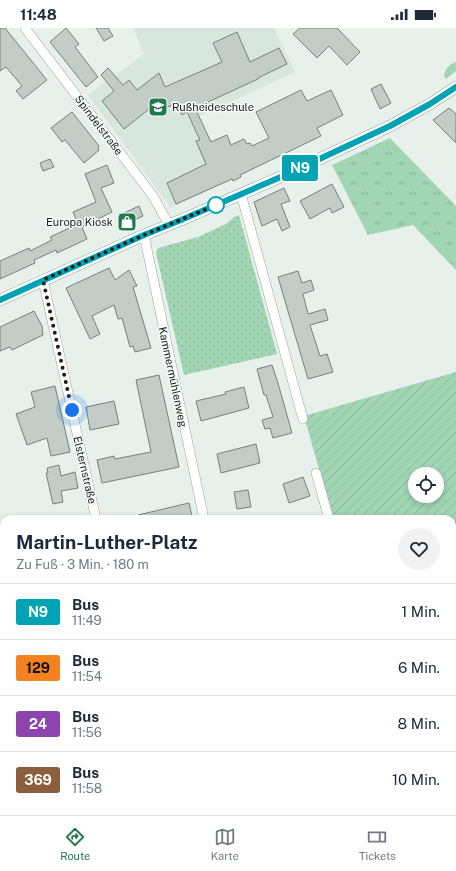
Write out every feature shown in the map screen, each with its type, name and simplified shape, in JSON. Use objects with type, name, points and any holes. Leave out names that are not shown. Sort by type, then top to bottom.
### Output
[{"type":"street","name":"Spindelstraße","points":[[25,28],[153,196],[168,225]]},
{"type":"street","points":[[0,300],[144,235],[241,194],[390,126],[425,107],[456,87]]},
{"type":"street","points":[[241,194],[303,419]]},
{"type":"street","name":"Kammermühlenweg","points":[[144,235],[203,515]]},
{"type":"street","name":"Elsternstraße","points":[[43,280],[95,515]]},
{"type":"street","points":[[316,473],[328,515]]},
{"type":"shaded area","name":"Rußheideschule","points":[[133,28],[274,28],[295,72],[191,120],[222,184],[171,208],[88,95],[144,54]]},
{"type":"green space","points":[[456,62],[456,71],[446,79],[444,76],[446,69]]},
{"type":"green space","points":[[390,138],[456,206],[456,270],[413,225],[368,235],[332,165]]},
{"type":"green space","points":[[239,215],[277,354],[184,375],[156,253],[158,248],[198,237],[226,224],[234,217]]},
{"type":"green space","points":[[456,372],[456,515],[332,515],[304,416]]},
{"type":"building","points":[[0,28],[5,28],[47,80],[23,99],[16,91],[22,86],[6,67],[0,71]]},
{"type":"building","points":[[66,28],[79,44],[75,47],[98,77],[86,87],[50,42]]},
{"type":"building","points":[[96,28],[108,28],[113,36],[104,41]]},
{"type":"building","points":[[300,28],[337,28],[360,52],[347,65],[329,46],[317,58],[293,34]]},
{"type":"building","points":[[237,32],[250,62],[279,48],[287,64],[195,108],[211,142],[227,135],[231,145],[244,139],[247,144],[250,143],[252,146],[269,138],[256,112],[301,90],[307,101],[331,90],[343,115],[317,128],[321,136],[240,175],[241,177],[233,181],[232,179],[176,204],[167,183],[206,164],[196,141],[200,140],[187,112],[182,115],[176,103],[164,109],[158,102],[124,129],[102,101],[114,91],[101,75],[108,68],[123,85],[129,80],[137,90],[159,73],[165,87],[222,62],[213,43]]},
{"type":"building","points":[[381,84],[391,103],[380,109],[371,89]]},
{"type":"building","points":[[449,108],[456,114],[456,143],[433,120]]},
{"type":"building","points":[[72,112],[99,146],[99,150],[84,163],[65,140],[62,142],[51,128]]},
{"type":"building","points":[[50,159],[54,167],[43,171],[40,163]]},
{"type":"building","points":[[107,165],[114,183],[101,188],[112,212],[82,227],[87,239],[57,253],[56,250],[34,260],[35,263],[0,279],[0,261],[29,248],[30,251],[52,240],[50,237],[78,224],[73,212],[96,202],[85,174]]},
{"type":"building","points":[[332,184],[344,207],[332,213],[330,208],[310,219],[300,201]]},
{"type":"building","points":[[284,188],[290,201],[281,204],[290,227],[282,231],[277,219],[262,226],[254,202]]},
{"type":"building","points":[[139,206],[143,216],[124,225],[120,215]]},
{"type":"building","points":[[109,268],[115,280],[129,270],[137,286],[133,287],[151,348],[135,352],[133,346],[130,347],[122,318],[118,319],[114,305],[92,316],[100,334],[90,339],[66,288]]},
{"type":"building","points":[[298,271],[302,283],[311,280],[314,290],[303,294],[308,314],[325,309],[328,320],[310,325],[320,356],[327,354],[333,372],[308,379],[278,277]]},
{"type":"building","points":[[34,311],[42,326],[43,335],[12,350],[10,347],[0,351],[0,327]]},
{"type":"building","points":[[272,365],[292,433],[273,438],[270,428],[265,429],[262,420],[273,417],[266,395],[264,395],[257,369]]},
{"type":"building","points":[[159,375],[179,467],[102,483],[97,460],[114,456],[115,459],[151,452],[136,380]]},
{"type":"building","points":[[55,386],[70,452],[51,456],[47,438],[27,445],[16,414],[35,407],[31,392]]},
{"type":"building","points":[[244,387],[249,408],[201,421],[196,401],[226,394],[225,392]]},
{"type":"building","points":[[114,401],[119,424],[90,430],[86,407]]},
{"type":"building","points":[[256,444],[260,463],[221,473],[217,454]]},
{"type":"building","points":[[59,465],[61,476],[75,472],[78,488],[61,491],[63,502],[53,504],[46,473],[48,473],[47,468]]},
{"type":"building","points":[[303,477],[310,496],[289,503],[283,484]]},
{"type":"building","points":[[248,490],[251,507],[237,509],[234,492]]},
{"type":"building","points":[[189,503],[192,515],[138,515]]},
{"type":"bus line","name":"N9","points":[[0,300],[144,235],[283,176],[390,126],[430,104],[456,87]]},
{"type":"place","name":"Rußheideschule","points":[[158,107]]},
{"type":"place","name":"Europa Kiosk","points":[[127,222]]},
{"type":"route","points":[[72,410],[43,280],[216,205]]}]
